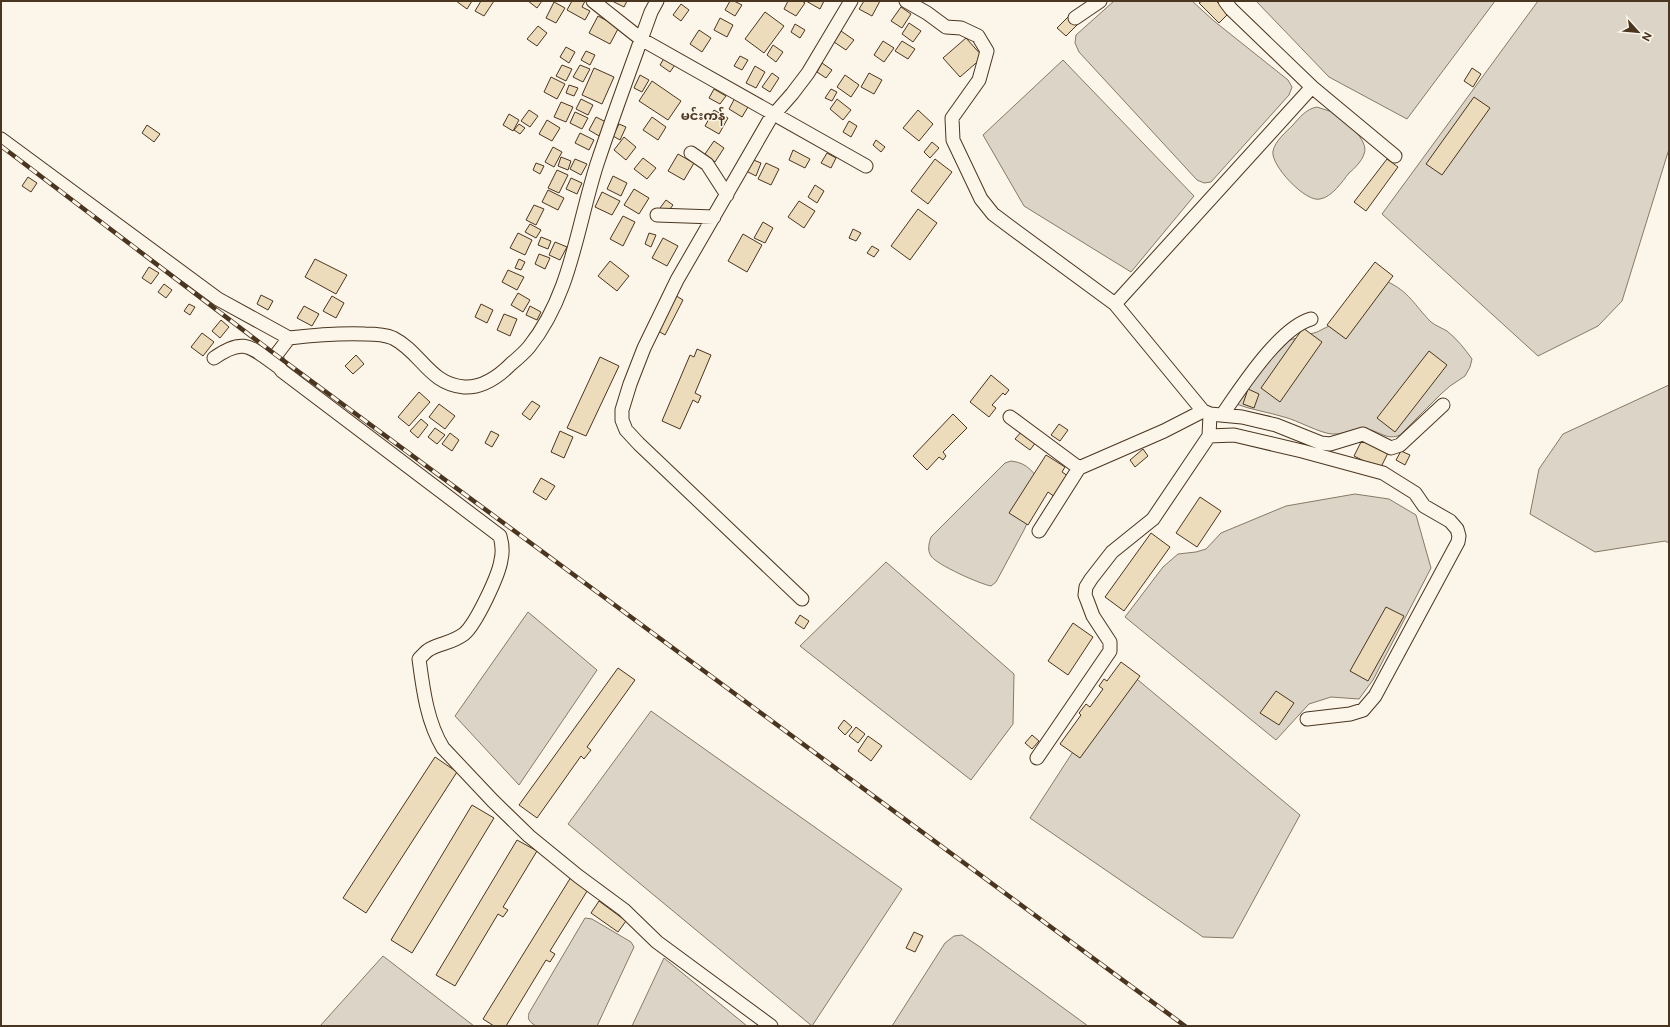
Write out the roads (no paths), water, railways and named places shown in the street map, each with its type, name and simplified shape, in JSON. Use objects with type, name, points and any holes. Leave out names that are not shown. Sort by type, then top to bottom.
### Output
[{"type":"street","points":[[593,1],[641,39],[773,115],[866,166]]},
{"type":"street","points":[[1,139],[218,299],[289,338],[337,333],[386,335],[395,339],[434,376],[446,383],[465,387],[482,385],[501,374],[529,348],[545,323],[557,300],[572,256],[597,165],[616,107],[641,39],[657,1]]},
{"type":"street","points":[[802,599],[639,444],[626,430],[622,420],[622,410],[644,348],[677,280],[773,115],[808,73],[851,1]]},
{"type":"street","points":[[906,1],[927,13],[946,27],[961,28],[978,36],[987,51],[979,80],[952,118],[953,140],[982,199],[993,214],[1115,304],[1212,413],[1242,417],[1276,425],[1326,444],[1340,442],[1363,434],[1391,448],[1400,446],[1443,405]]},
{"type":"street","points":[[1074,18],[1100,1]]},
{"type":"street","points":[[1225,1],[1231,9],[1312,87],[1395,156]]},
{"type":"street","points":[[1115,304],[1312,87]]},
{"type":"street","points":[[691,153],[707,164],[727,195]]},
{"type":"street","points":[[657,215],[714,218]]},
{"type":"street","points":[[1039,531],[1079,468],[1164,431],[1212,413],[1274,347],[1303,322],[1311,319]]},
{"type":"street","points":[[279,367],[276,355],[289,338]]},
{"type":"street","points":[[214,358],[231,347],[238,345],[248,346],[279,367],[302,387],[500,536],[502,542],[502,560],[494,582],[474,621],[466,632],[457,639],[431,649],[419,659],[424,695],[437,738],[444,748],[492,801],[529,836],[578,876],[624,910],[657,942],[770,1026]]},
{"type":"street","points":[[1037,758],[1110,651],[1110,642],[1093,616],[1085,595],[1086,587],[1112,552],[1153,519],[1209,436],[1212,413]]},
{"type":"street","points":[[1010,417],[1079,468]]},
{"type":"street","points":[[1209,436],[1234,436],[1302,451],[1382,473],[1415,492],[1424,506],[1450,521],[1457,529],[1459,536],[1458,542],[1375,696],[1363,710],[1350,714],[1307,719]]},
{"type":"railway","points":[[1,146],[276,355],[1185,1026]]},
{"type":"district","name":"မင်းကန်","points":[[703,115]]}]
